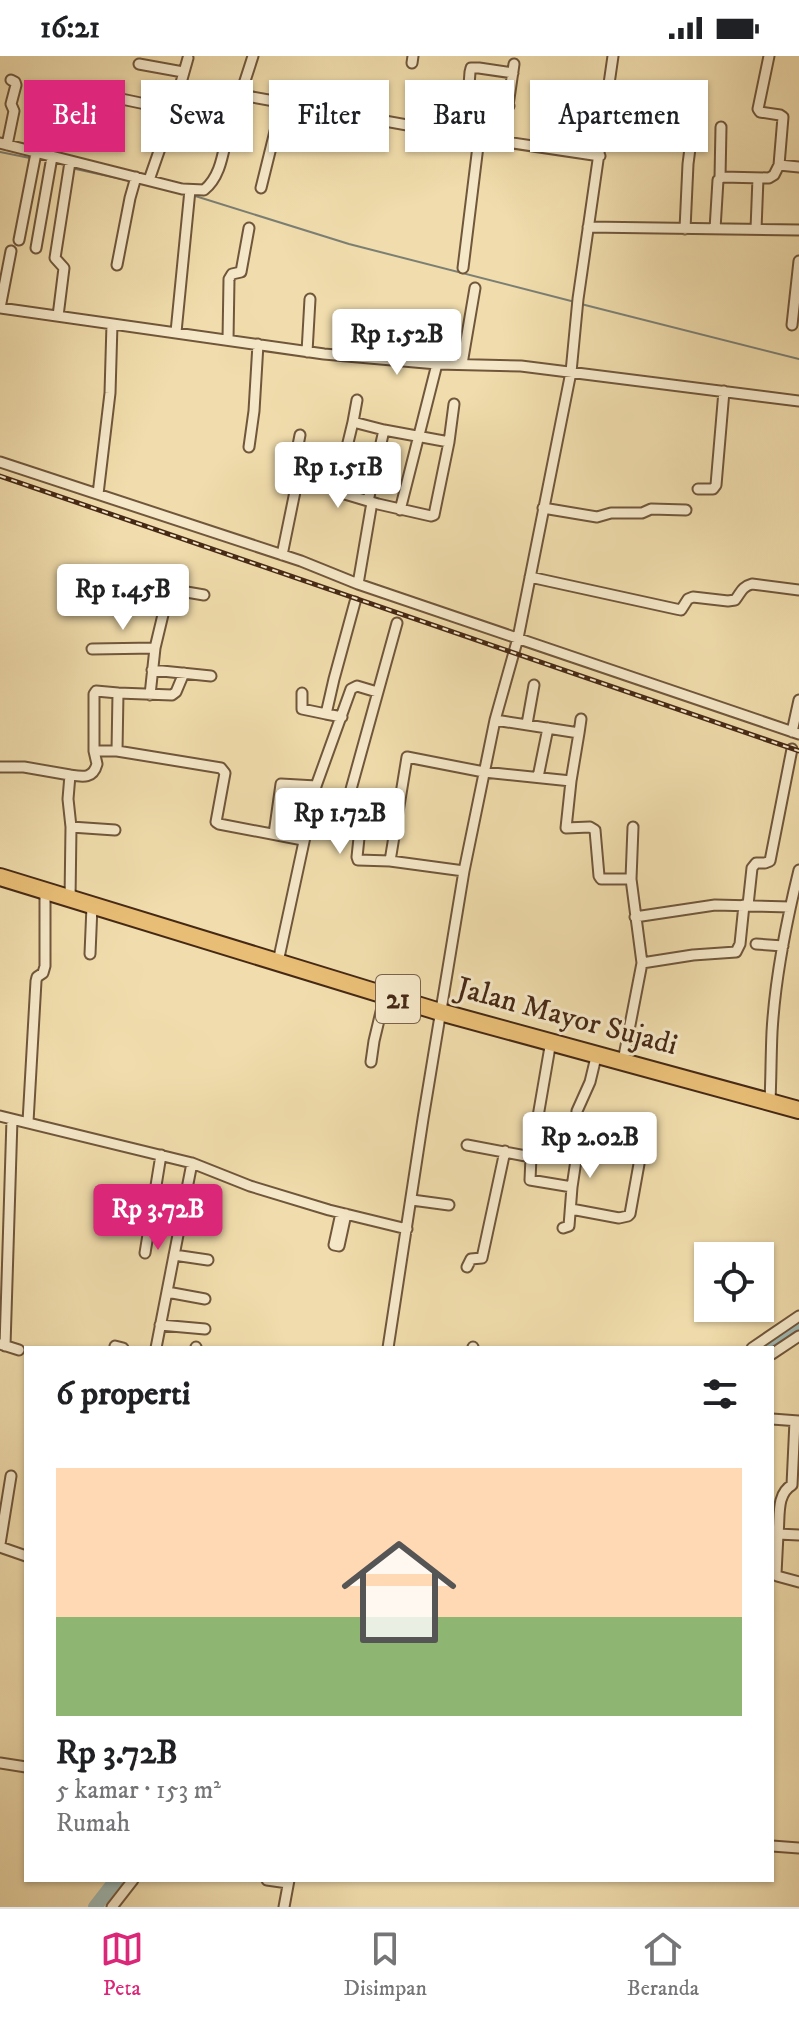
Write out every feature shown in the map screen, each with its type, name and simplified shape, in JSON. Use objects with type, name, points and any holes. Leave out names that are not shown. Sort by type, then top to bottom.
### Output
[{"type":"highway","name":"Jalan Mayor Sujadi","points":[[0,877],[440,1012],[799,1110]]},
{"type":"street","points":[[246,80],[253,56]]},
{"type":"street","points":[[388,1346],[464,871],[495,720],[518,638],[571,372],[613,56]]},
{"type":"street","points":[[720,178],[769,178],[779,165],[783,117],[758,109],[769,56]]},
{"type":"street","points":[[181,80],[188,58]]},
{"type":"street","points":[[139,64],[183,72]]},
{"type":"street","points":[[471,68],[514,69],[509,106],[469,101],[471,68]]},
{"type":"street","points":[[11,80],[16,85],[11,104],[14,111],[4,144],[34,159],[136,177],[189,193],[211,185],[223,152]]},
{"type":"street","points":[[715,229],[721,127]]},
{"type":"street","points":[[514,142],[600,156]]},
{"type":"street","points":[[149,180],[159,152]]},
{"type":"street","points":[[261,188],[270,152]]},
{"type":"street","points":[[463,268],[477,152]]},
{"type":"street","points":[[685,229],[690,152]]},
{"type":"street","points":[[19,240],[34,159]]},
{"type":"street","points":[[36,248],[50,163]]},
{"type":"street","points":[[779,165],[799,167]]},
{"type":"street","points":[[58,316],[64,268],[55,258],[69,167]]},
{"type":"street","points":[[117,265],[136,177]]},
{"type":"street","points":[[756,229],[758,178]]},
{"type":"street","points":[[176,332],[189,193]]},
{"type":"street","points":[[588,227],[799,230]]},
{"type":"street","points":[[228,340],[229,279],[232,274],[241,272],[249,228]]},
{"type":"street","points":[[11,251],[0,308],[307,352],[437,364],[521,366],[799,401]]},
{"type":"street","points":[[792,325],[799,261]]},
{"type":"street","points":[[462,364],[475,288]]},
{"type":"street","points":[[307,352],[310,299]]},
{"type":"street","points":[[98,494],[110,393],[112,324]]},
{"type":"street","points":[[249,447],[258,344]]},
{"type":"street","points":[[400,510],[437,364]]},
{"type":"street","points":[[698,489],[713,489],[716,485],[724,391]]},
{"type":"street","points":[[357,400],[337,490],[370,505],[431,516],[434,515],[450,443],[454,404]]},
{"type":"street","points":[[353,422],[449,442]]},
{"type":"street","points":[[358,584],[384,430]]},
{"type":"street","points":[[282,555],[303,478],[292,476],[300,435]]},
{"type":"street","points":[[0,462],[282,555],[358,584],[795,733],[799,700]]},
{"type":"street","points":[[543,508],[597,517],[611,513],[642,513],[651,509],[686,510]]},
{"type":"street","points":[[150,695],[155,648],[172,577]]},
{"type":"street","points":[[530,577],[681,610],[686,601],[693,597],[735,600],[741,589],[752,584],[799,590]]},
{"type":"street","points":[[169,589],[204,595]]},
{"type":"street","points":[[326,714],[355,602]]},
{"type":"street","points":[[345,811],[397,623]]},
{"type":"street","points":[[92,649],[155,648]]},
{"type":"street","points":[[152,670],[211,676]]},
{"type":"street","points":[[0,767],[24,767],[86,777],[92,774],[97,764],[94,751],[95,692],[172,695],[184,673]]},
{"type":"street","points":[[527,724],[534,685]]},
{"type":"street","points":[[278,962],[316,786],[353,686],[377,692]]},
{"type":"street","points":[[117,751],[118,693]]},
{"type":"street","points":[[302,693],[302,709],[342,717]]},
{"type":"street","points":[[581,719],[565,825],[566,828],[590,827],[595,830],[601,879],[631,879]]},
{"type":"street","points":[[495,720],[579,733]]},
{"type":"street","points":[[538,777],[548,728]]},
{"type":"street","points":[[642,963],[736,952],[740,944],[752,868],[756,863],[770,861],[792,749]]},
{"type":"street","points":[[94,751],[117,751],[221,768],[225,773],[216,822],[303,840]]},
{"type":"street","points":[[390,861],[407,757],[484,772],[571,781]]},
{"type":"street","points":[[787,773],[799,776]]},
{"type":"street","points":[[70,775],[70,900]]},
{"type":"street","points":[[274,834],[281,784],[316,786]]},
{"type":"street","points":[[311,807],[345,811],[361,819],[358,860],[464,871]]},
{"type":"street","points":[[376,821],[396,827]]},
{"type":"street","points":[[71,827],[115,830]]},
{"type":"street","points":[[623,1061],[642,963],[631,879],[633,827]]},
{"type":"street","points":[[770,1102],[772,1032],[783,946],[799,870]]},
{"type":"street","points":[[28,1122],[36,981],[45,966],[45,892]]},
{"type":"street","points":[[635,917],[715,905],[790,907]]},
{"type":"street","points":[[90,954],[92,906]]},
{"type":"street","points":[[788,919],[799,921]]},
{"type":"street","points":[[756,944],[783,946]]},
{"type":"street","points":[[371,1062],[385,995]]},
{"type":"street","points":[[551,1041],[529,1177],[532,1181],[572,1187]]},
{"type":"street","points":[[563,1228],[569,1226],[579,1140],[577,1111],[590,1082],[597,1053]]},
{"type":"street","points":[[0,1116],[192,1163],[250,1186],[343,1214],[407,1229]]},
{"type":"street","points":[[12,1119],[5,1208],[2,1345],[19,1350]]},
{"type":"street","points":[[467,1145],[531,1157]]},
{"type":"street","points":[[467,1267],[471,1259],[482,1258],[505,1151]]},
{"type":"street","points":[[145,1253],[161,1155]]},
{"type":"street","points":[[156,1346],[192,1163]]},
{"type":"street","points":[[571,1209],[619,1218],[628,1216],[639,1164]]},
{"type":"street","points":[[412,1200],[449,1205]]},
{"type":"street","points":[[181,1219],[209,1223]]},
{"type":"street","points":[[174,1255],[208,1260]]},
{"type":"street","points":[[167,1292],[205,1299]]},
{"type":"street","points":[[755,1346],[799,1316]]},
{"type":"street","points":[[160,1325],[205,1329]]},
{"type":"street","points":[[774,1353],[799,1336]]},
{"type":"street","points":[[774,1419],[797,1421],[796,1486],[785,1489],[782,1495],[776,1575],[799,1582]]},
{"type":"street","points":[[11,1476],[0,1546],[24,1555]]},
{"type":"street","points":[[778,1534],[799,1535]]},
{"type":"street","points":[[0,1763],[24,1767]]},
{"type":"street","points":[[774,1846],[799,1848]]},
{"type":"street","points":[[112,1907],[131,1882]]},
{"type":"street","points":[[284,1907],[288,1882]]},
{"type":"waterway","points":[[0,152],[30,158]]},
{"type":"waterway","points":[[71,168],[131,181]]},
{"type":"waterway","points":[[192,195],[349,244],[575,302]]},
{"type":"waterway","points":[[581,304],[799,359]]},
{"type":"waterway","points":[[764,1346],[799,1323]]},
{"type":"waterway","points":[[95,1907],[114,1882]]},
{"type":"railway","points":[[0,476],[799,751]]}]
